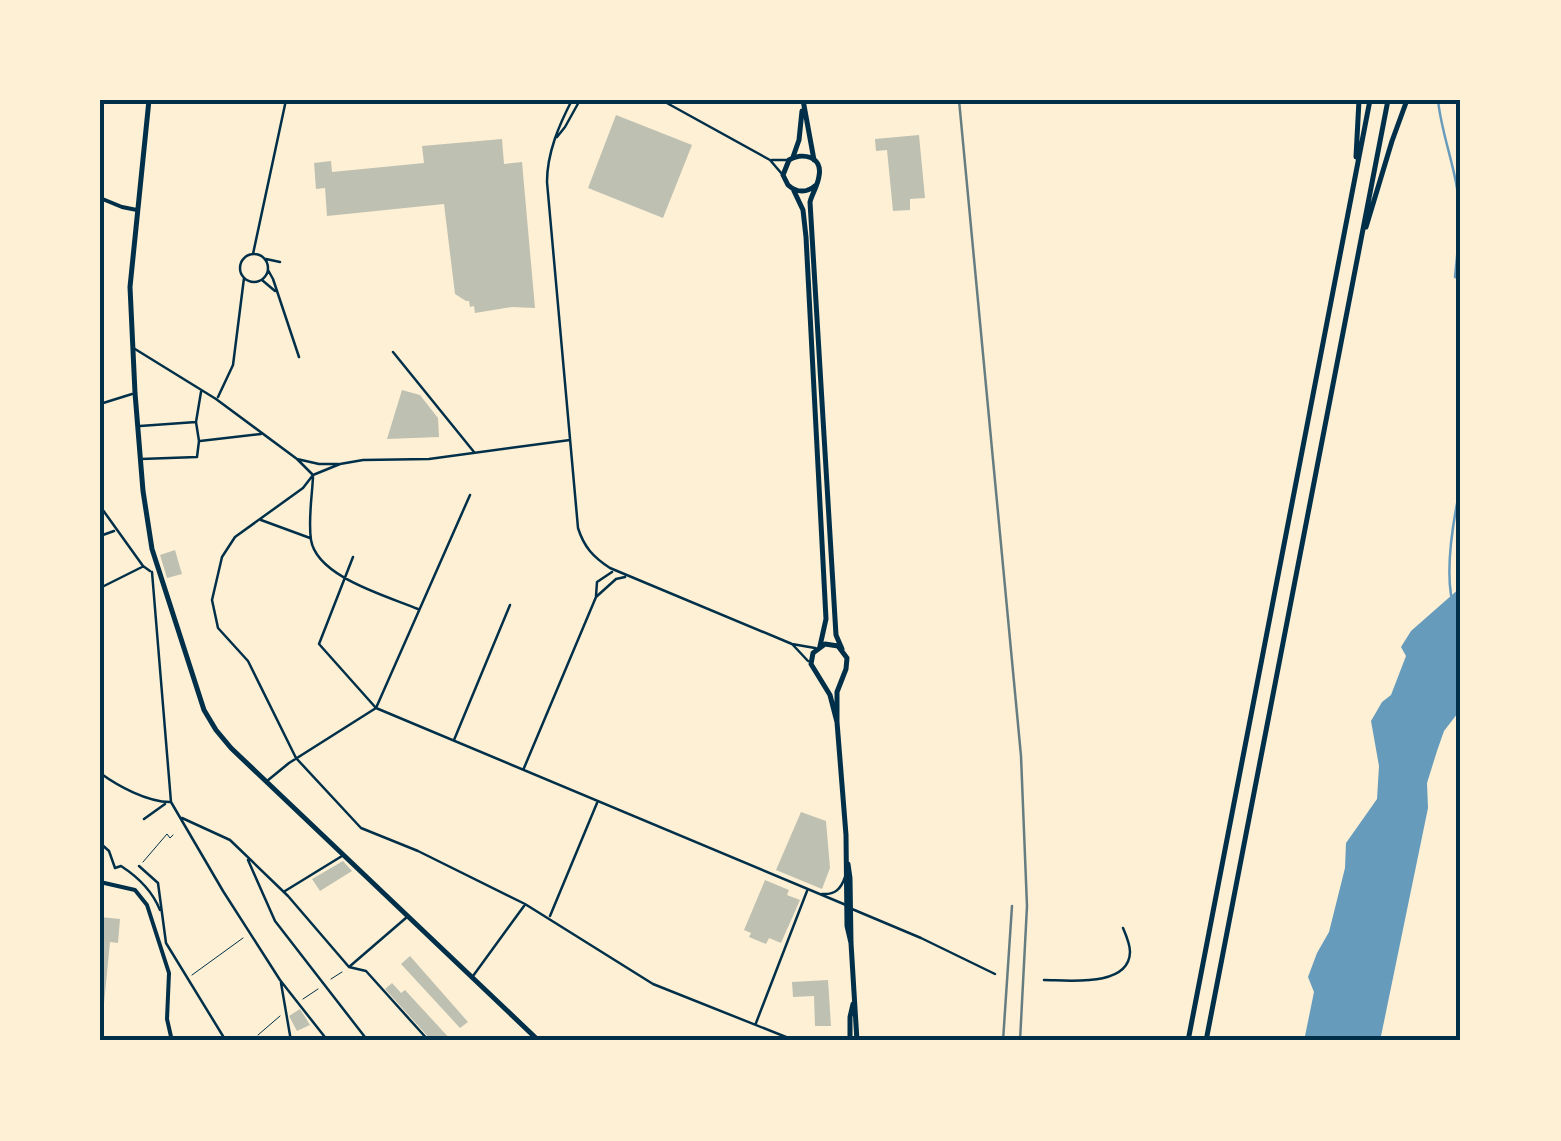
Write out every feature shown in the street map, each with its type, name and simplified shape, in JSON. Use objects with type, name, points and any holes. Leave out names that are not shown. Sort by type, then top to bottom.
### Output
[{"type":"main road","points":[[150,100],[130,287],[134,393],[155,571],[204,710],[222,738],[266,782],[539,1041]]},
{"type":"main road","points":[[1355,176],[1359,100]]},
{"type":"main road","points":[[1188,1041],[1370,100]]},
{"type":"main road","points":[[1206,1041],[1388,100]]},
{"type":"main road","points":[[1359,249],[1407,100]]},
{"type":"main road","points":[[803,102],[799,140],[783,175],[799,198],[806,237],[826,619],[811,664],[830,695],[837,722]]},
{"type":"main road","points":[[803,102],[814,160],[820,169],[810,202],[836,635],[847,658],[837,692],[837,722],[854,1001],[850,1017],[853,1041]]},
{"type":"main road","points":[[791,159],[802,155],[814,160]]},
{"type":"main road","points":[[792,189],[805,191],[816,184]]},
{"type":"main road","points":[[818,647],[829,644],[842,648]]},
{"type":"main road","points":[[820,678],[833,680],[844,673]]},
{"type":"main road","points":[[846,856],[849,907]]},
{"type":"street","points":[[253,254],[286,100]]},
{"type":"street","points":[[572,100],[559,126],[546,182],[581,538],[592,554],[615,570],[792,644],[818,647]]},
{"type":"street","points":[[556,138],[580,100]]},
{"type":"street","points":[[655,100],[664,101],[770,160],[783,175]]},
{"type":"street","points":[[770,160],[791,159]]},
{"type":"street","points":[[100,198],[137,212]]},
{"type":"street","points":[[242,294],[280,262],[253,254]]},
{"type":"street","points":[[216,399],[233,364],[244,278],[240,265],[253,254]]},
{"type":"street","points":[[264,259],[299,357]]},
{"type":"street","points":[[244,278],[253,282]]},
{"type":"street","points":[[262,280],[276,292]]},
{"type":"street","points":[[132,348],[216,399],[313,475],[310,538],[316,558],[346,578],[419,610]]},
{"type":"street","points":[[393,352],[476,454]]},
{"type":"street","points":[[140,460],[197,457],[196,422],[201,390]]},
{"type":"street","points":[[100,404],[134,393]]},
{"type":"street","points":[[138,426],[196,422]]},
{"type":"street","points":[[199,440],[263,434]]},
{"type":"street","points":[[297,459],[340,464],[429,459],[570,440]]},
{"type":"street","points":[[309,471],[317,463]]},
{"type":"street","points":[[317,463],[322,472]]},
{"type":"street","points":[[340,464],[313,475],[303,488],[236,537],[222,557],[212,600],[218,628],[248,662],[296,758],[361,828],[418,851],[525,904],[652,984],[796,1041]]},
{"type":"street","points":[[266,782],[296,758],[376,708],[470,495]]},
{"type":"street","points":[[100,506],[143,566],[155,571],[169,802],[280,980],[328,1041]]},
{"type":"street","points":[[259,520],[310,538]]},
{"type":"street","points":[[100,536],[116,530]]},
{"type":"street","points":[[352,558],[319,644],[376,708],[820,894],[995,974]]},
{"type":"street","points":[[100,588],[143,566]]},
{"type":"street","points":[[524,770],[596,597],[598,582],[615,570]]},
{"type":"street","points":[[596,597],[616,580],[629,576]]},
{"type":"street","points":[[453,742],[510,605]]},
{"type":"street","points":[[792,644],[811,664]]},
{"type":"street","points":[[100,773],[111,782],[158,802],[169,802]]},
{"type":"street","points":[[550,918],[598,800]]},
{"type":"street","points":[[144,819],[169,802]]},
{"type":"street","points":[[180,818],[230,840],[284,892],[349,967],[366,971],[429,1041]]},
{"type":"street","points":[[100,843],[109,850],[115,868],[121,866],[139,878],[160,910]]},
{"type":"street","points":[[246,855],[275,921],[368,1041]]},
{"type":"street","points":[[284,892],[343,856]]},
{"type":"street","points":[[139,866],[158,883],[169,973],[167,1020],[172,1041]]},
{"type":"street","points":[[820,894],[834,893],[845,878]]},
{"type":"street","points":[[100,882],[124,886],[142,896],[163,943],[226,1041]]},
{"type":"street","points":[[755,1024],[808,889]]},
{"type":"street","points":[[472,977],[525,904]]},
{"type":"street","points":[[349,967],[408,916]]},
{"type":"street","points":[[1044,980],[1111,977],[1120,971],[1130,953],[1123,928]]},
{"type":"street","points":[[280,980],[291,1041]]},
{"type":"path","points":[[139,866],[167,834],[170,838],[173,835]]},
{"type":"path","points":[[187,979],[250,933]]},
{"type":"path","points":[[300,1005],[300,1001],[349,967]]},
{"type":"path","points":[[255,1040],[286,1010]]},
{"type":"water","points":[[1461,587],[1461,709],[1444,731],[1427,783],[1428,808],[1380,1041],[1304,1041],[1314,992],[1308,977],[1329,932],[1345,868],[1346,843],[1377,799],[1379,766],[1371,721],[1391,695],[1406,656],[1401,647],[1411,631]]},
{"type":"building","points":[[616,115],[692,145],[663,218],[588,188]]},
{"type":"building","points":[[919,135],[925,198],[910,199],[910,210],[893,211],[887,150],[876,151],[875,139]]},
{"type":"building","points":[[502,139],[504,164],[522,162],[535,308],[475,313],[469,301],[455,294],[444,204],[327,216],[325,188],[316,189],[314,163],[331,161],[332,172],[424,163],[422,146]]},
{"type":"building","points":[[402,390],[420,395],[438,418],[439,437],[387,439]]},
{"type":"building","points":[[175,550],[182,574],[167,578],[160,555]]},
{"type":"building","points":[[801,812],[826,821],[830,868],[822,889],[776,870]]},
{"type":"building","points":[[343,861],[352,871],[320,891],[312,879]]},
{"type":"building","points":[[765,880],[789,890],[787,895],[800,900],[781,943],[769,938],[766,944],[749,937],[751,933],[744,930]]},
{"type":"building","points":[[100,917],[120,919],[118,943],[110,942],[103,1014],[100,1014]]},
{"type":"building","points":[[410,956],[468,1022],[460,1028],[401,964]]},
{"type":"building","points":[[828,980],[831,1026],[815,1026],[814,996],[793,997],[792,982]]},
{"type":"building","points":[[392,983],[401,993],[405,990],[452,1041],[432,1041],[385,989]]},
{"type":"building","points":[[300,1009],[310,1025],[297,1031],[289,1016]]},
{"type":"waterway","points":[[1438,100],[1458,199],[1455,277],[1461,280]]},
{"type":"waterway","points":[[1451,595],[1450,554],[1461,484]]},
{"type":"railway","points":[[959,100],[1021,756],[1027,906],[1020,1041]]},
{"type":"railway","points":[[1003,1041],[1012,906]]}]
